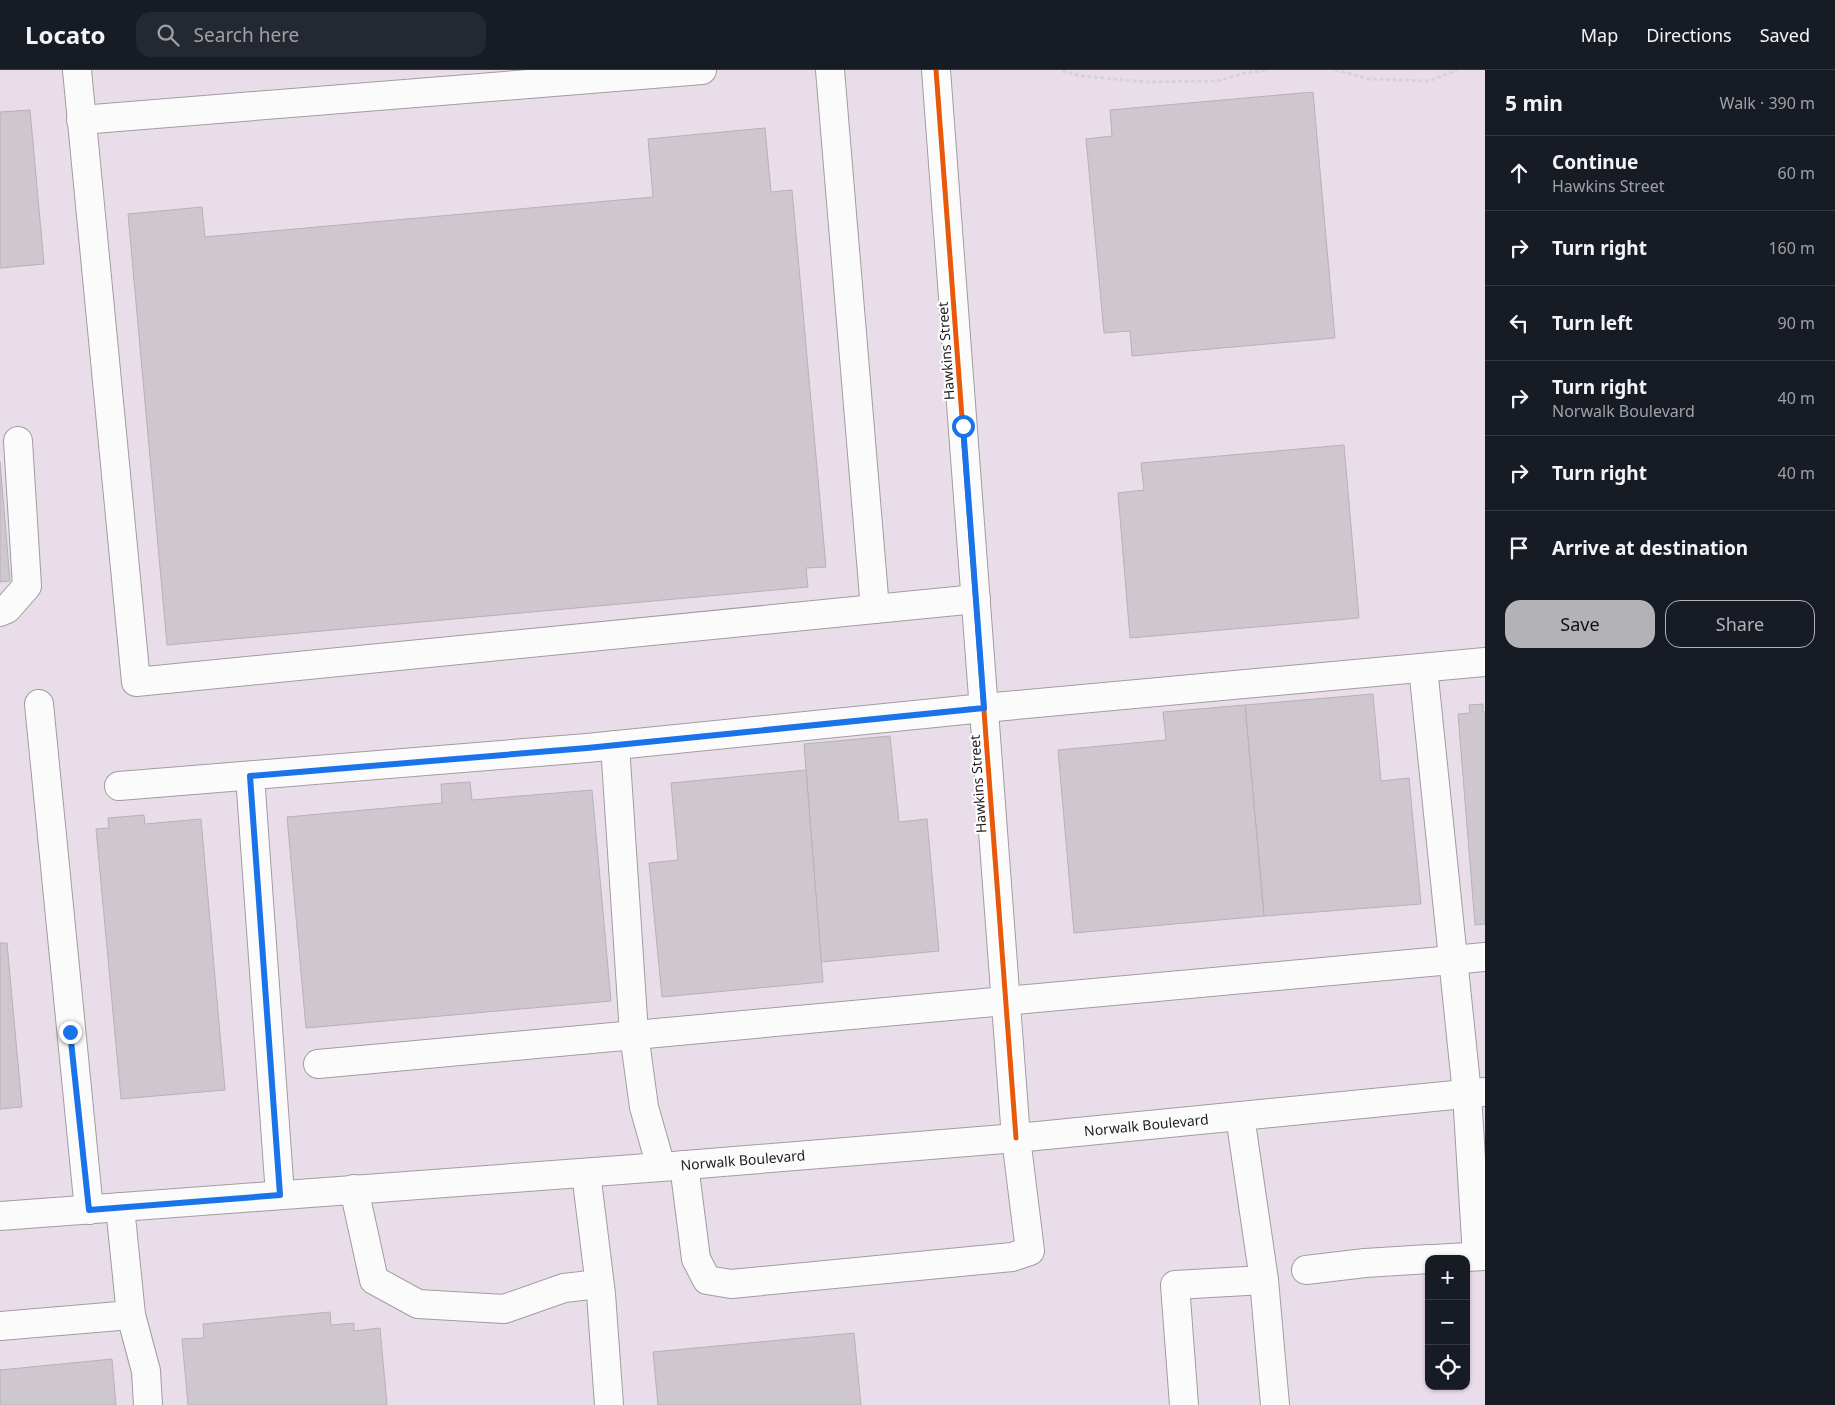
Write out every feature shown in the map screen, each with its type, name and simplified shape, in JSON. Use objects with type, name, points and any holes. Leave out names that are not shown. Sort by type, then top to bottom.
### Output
[{"type":"main road","points":[[77,70],[136,682],[976,599]]},
{"type":"main road","points":[[81,120],[702,70]]},
{"type":"main road","points":[[830,70],[875,609]]},
{"type":"main road","name":"Hawkins Street","points":[[673,1166],[696,1259],[707,1280],[731,1284],[1012,1257],[1030,1251],[1016,1138],[936,70]]},
{"type":"main road","points":[[0,612],[7,609],[27,586],[18,441]]},
{"type":"main road","points":[[118,786],[615,745],[984,708],[1485,662]]},
{"type":"main road","points":[[1423,668],[1453,960],[1476,1093],[1481,1256]]},
{"type":"main road","points":[[39,704],[89,1210]]},
{"type":"main road","points":[[615,745],[634,1034],[644,1106],[673,1166]]},
{"type":"main road","points":[[250,776],[280,1195]]},
{"type":"main road","points":[[318,1064],[1485,956]]},
{"type":"main road","name":"Norwalk Boulevard","points":[[0,1216],[586,1173],[1016,1138],[1476,1093]]},
{"type":"main road","points":[[1240,1116],[1264,1280],[1275,1405]]},
{"type":"main road","points":[[586,1173],[599,1284],[609,1405]]},
{"type":"main road","points":[[354,1190],[374,1280],[418,1304],[504,1309],[564,1288],[599,1284]]},
{"type":"main road","points":[[120,1207],[131,1315],[146,1371],[148,1405]]},
{"type":"main road","points":[[1306,1270],[1365,1263],[1425,1259]]},
{"type":"main road","points":[[1184,1405],[1175,1285],[1264,1280]]},
{"type":"main road","points":[[0,1326],[131,1315]]},
{"type":"path","points":[[1062,71],[1083,76],[1146,82],[1216,81],[1245,73],[1268,70]]},
{"type":"path","points":[[1335,70],[1370,79],[1429,81],[1457,70]]},
{"type":"shaded area","points":[[0,70],[1485,70],[1485,1405],[0,1405]]},
{"type":"building","points":[[1313,92],[1335,338],[1132,356],[1130,331],[1104,333],[1086,139],[1112,136],[1110,110]]},
{"type":"building","points":[[30,110],[44,264],[0,268],[0,112]]},
{"type":"building","points":[[765,128],[771,192],[792,190],[826,567],[806,568],[808,587],[167,645],[128,214],[202,207],[205,237],[653,197],[648,139]]},
{"type":"building","points":[[1344,445],[1359,618],[1130,638],[1118,493],[1144,490],[1141,463]]},
{"type":"building","points":[[0,462],[10,581],[0,582]]},
{"type":"building","points":[[1373,694],[1381,781],[1409,778],[1421,904],[1264,916],[1245,705]]},
{"type":"building","points":[[1483,704],[1483,712],[1485,712],[1485,924],[1475,925],[1458,714],[1470,713],[1469,705]]},
{"type":"building","points":[[1245,705],[1264,916],[1074,933],[1058,750],[1166,740],[1163,712]]},
{"type":"building","points":[[890,736],[899,822],[927,819],[939,951],[821,962],[804,744]]},
{"type":"building","points":[[806,770],[823,982],[662,997],[649,863],[678,860],[671,783]]},
{"type":"building","points":[[470,782],[472,800],[592,790],[611,1001],[306,1028],[287,817],[442,803],[441,784]]},
{"type":"building","points":[[144,815],[145,824],[201,819],[225,1090],[121,1099],[96,829],[109,828],[108,818]]},
{"type":"building","points":[[0,943],[7,943],[22,1107],[0,1109]]},
{"type":"building","points":[[330,1312],[331,1325],[354,1323],[354,1331],[380,1328],[387,1405],[188,1405],[182,1339],[204,1338],[203,1324]]},
{"type":"building","points":[[854,1333],[861,1405],[658,1405],[653,1352]]},
{"type":"building","points":[[112,1359],[116,1405],[0,1405],[0,1370]]},
{"type":"cycle path","points":[[936,70],[1016,1138]]},
{"type":"route","points":[[70,1032],[89,1210],[280,1195],[250,776],[587,748],[984,708],[963,426]]}]
